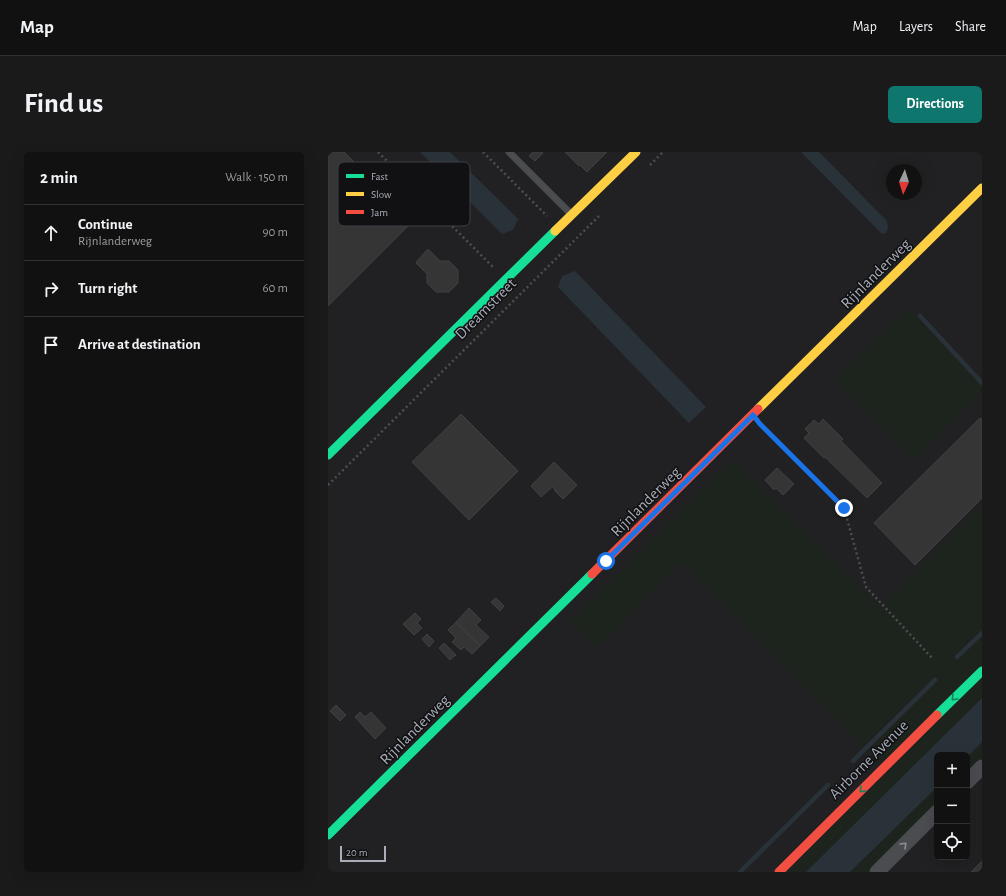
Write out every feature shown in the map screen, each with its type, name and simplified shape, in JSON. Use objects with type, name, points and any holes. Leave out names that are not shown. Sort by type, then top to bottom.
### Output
[{"type":"street","name":"Dreamstreet","points":[[328,455],[636,152]]},
{"type":"street","name":"Rijnlanderweg","points":[[328,835],[982,188]]},
{"type":"street","name":"Airborne Avenue","points":[[779,872],[982,671]]},
{"type":"street","points":[[970,779],[982,768]]},
{"type":"street","points":[[876,872],[934,815]]},
{"type":"lane","points":[[509,152],[572,215]]},
{"type":"path","points":[[378,152],[388,162]]},
{"type":"path","points":[[483,152],[572,243]]},
{"type":"path","points":[[647,168],[663,152]]},
{"type":"path","name":"Dreamstreet","points":[[328,485],[604,211]]},
{"type":"path","points":[[452,226],[506,280]]},
{"type":"path","points":[[753,415],[760,424],[844,508],[866,586],[932,658]]},
{"type":"shaded area","points":[[328,152],[982,152],[982,872],[328,872]]},
{"type":"shaded area","points":[[420,152],[450,152],[460,162],[430,162]]},
{"type":"shaded area","points":[[801,152],[819,152],[887,221],[888,227],[886,233],[882,234]]},
{"type":"shaded area","points":[[470,172],[518,219],[513,230],[502,234],[470,202]]},
{"type":"shaded area","points":[[575,271],[706,407],[689,423],[558,287],[562,276]]},
{"type":"shaded area","points":[[907,308],[982,384],[982,392],[913,460],[834,380]]},
{"type":"shaded area","points":[[733,460],[843,572],[881,606],[982,506],[982,665],[881,766],[682,562],[597,648],[570,621]]},
{"type":"shaded area","points":[[982,678],[982,698],[806,872],[786,872]]},
{"type":"shaded area","points":[[982,698],[982,742],[970,754],[970,752],[934,752],[934,790],[850,872],[806,872]]},
{"type":"shaded area","points":[[982,742],[982,761],[970,772],[970,754]]},
{"type":"shaded area","points":[[934,790],[934,808],[869,872],[850,872]]},
{"type":"building","points":[[328,152],[344,152],[354,162],[338,162],[338,226],[408,226],[328,306]]},
{"type":"building","points":[[533,152],[543,153],[535,161],[529,156]]},
{"type":"building","points":[[565,152],[607,152],[587,172]]},
{"type":"building","points":[[427,250],[429,250],[440,261],[449,261],[458,270],[458,283],[449,292],[436,292],[427,283],[427,274],[416,263]]},
{"type":"building","points":[[461,414],[518,471],[469,520],[412,462]]},
{"type":"building","points":[[980,418],[982,419],[982,498],[915,565],[874,523]]},
{"type":"building","points":[[823,419],[843,439],[841,441],[882,483],[867,498],[804,438],[809,433],[805,429],[814,420],[819,424]]},
{"type":"building","points":[[554,462],[577,485],[563,499],[553,487],[541,497],[531,486]]},
{"type":"building","points":[[777,468],[794,484],[783,495],[776,488],[774,490],[765,480]]},
{"type":"building","points":[[496,598],[504,606],[500,611],[491,602]]},
{"type":"building","points":[[469,608],[481,620],[476,625],[489,637],[480,646],[456,622]]},
{"type":"building","points":[[415,613],[421,619],[417,623],[422,628],[414,635],[403,624]]},
{"type":"building","points":[[456,622],[480,646],[472,654],[464,647],[461,650],[452,642],[456,638],[448,630]]},
{"type":"building","points":[[427,634],[434,641],[429,647],[422,639]]},
{"type":"building","points":[[444,643],[456,655],[450,660],[439,648]]},
{"type":"building","points":[[336,705],[346,715],[340,721],[330,711]]},
{"type":"building","points":[[360,712],[365,717],[371,712],[386,728],[375,739],[355,717]]},
{"type":"building","points":[[982,861],[982,872],[971,872]]},
{"type":"waterway","points":[[920,316],[982,383]]},
{"type":"waterway","points":[[957,657],[982,633]]},
{"type":"waterway","points":[[853,761],[935,680]]},
{"type":"waterway","points":[[740,872],[828,785]]},
{"type":"traffic: fast","points":[[328,455],[555,231]]},
{"type":"traffic: fast","points":[[328,835],[592,574]]},
{"type":"traffic: fast","points":[[937,715],[982,671]]},
{"type":"traffic: slow","points":[[555,231],[636,152]]},
{"type":"traffic: slow","points":[[758,409],[982,188]]},
{"type":"traffic: jam","points":[[592,574],[758,409]]},
{"type":"traffic: jam","points":[[779,872],[937,715]]},
{"type":"route","points":[[606,561],[753,415],[760,424],[844,508]]}]
